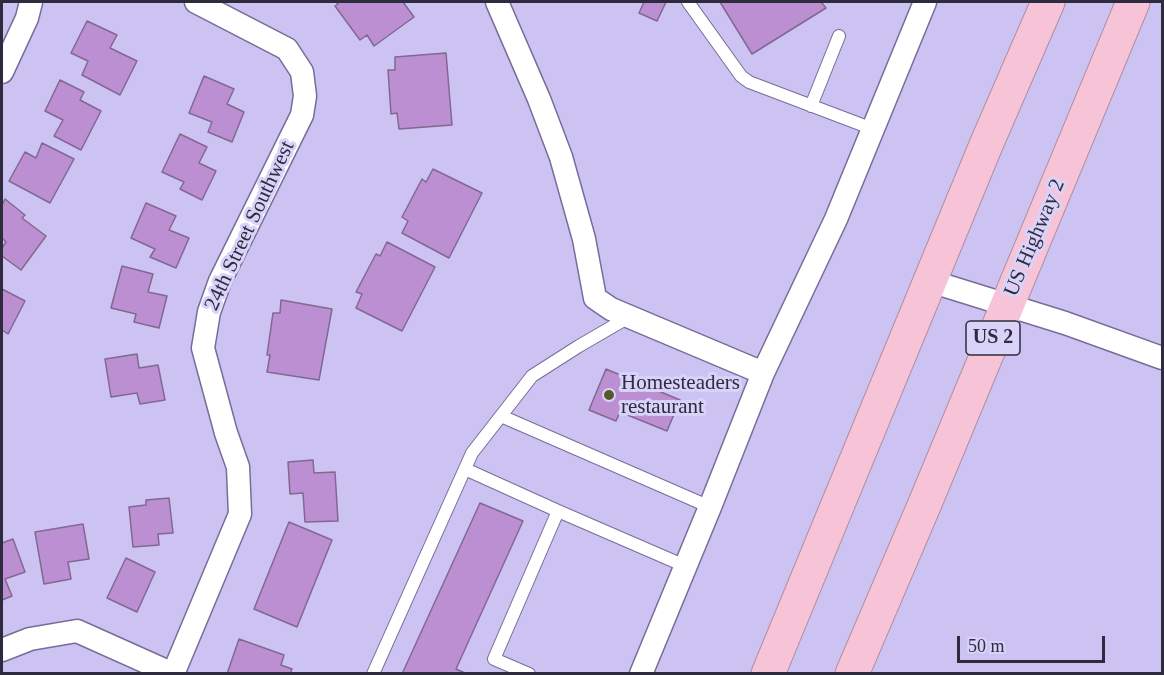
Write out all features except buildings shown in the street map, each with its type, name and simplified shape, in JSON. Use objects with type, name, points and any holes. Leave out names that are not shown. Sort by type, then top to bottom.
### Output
[{"type":"highway","points":[[768,674],[986,145],[1048,2]]},
{"type":"highway","name":"US Highway 2","points":[[852,674],[1133,2]]},
{"type":"street","points":[[2,72],[27,18],[31,2]]},
{"type":"street","name":"24th Street Southwest","points":[[173,674],[240,514],[238,467],[226,433],[203,348],[209,312],[220,281],[302,115],[305,96],[302,72],[286,49],[196,2]]},
{"type":"street","points":[[497,2],[539,99],[561,157],[584,239],[595,298],[610,309],[764,373]]},
{"type":"street","points":[[641,674],[764,373],[836,219],[925,2]]},
{"type":"street","points":[[930,281],[1065,323],[1162,358]]},
{"type":"street","points":[[2,650],[30,639],[77,631],[173,674]]},
{"type":"lane","points":[[688,2],[741,76],[749,82],[873,129]]},
{"type":"lane","points":[[811,106],[839,36]]},
{"type":"lane","points":[[373,674],[472,453],[532,376],[629,317]]},
{"type":"lane","points":[[501,416],[710,507]]},
{"type":"lane","points":[[465,469],[685,566]]},
{"type":"lane","points":[[529,674],[494,659],[558,511]]},
{"type":"place","name":"Homesteaders restaurant","points":[[609,395]]}]
